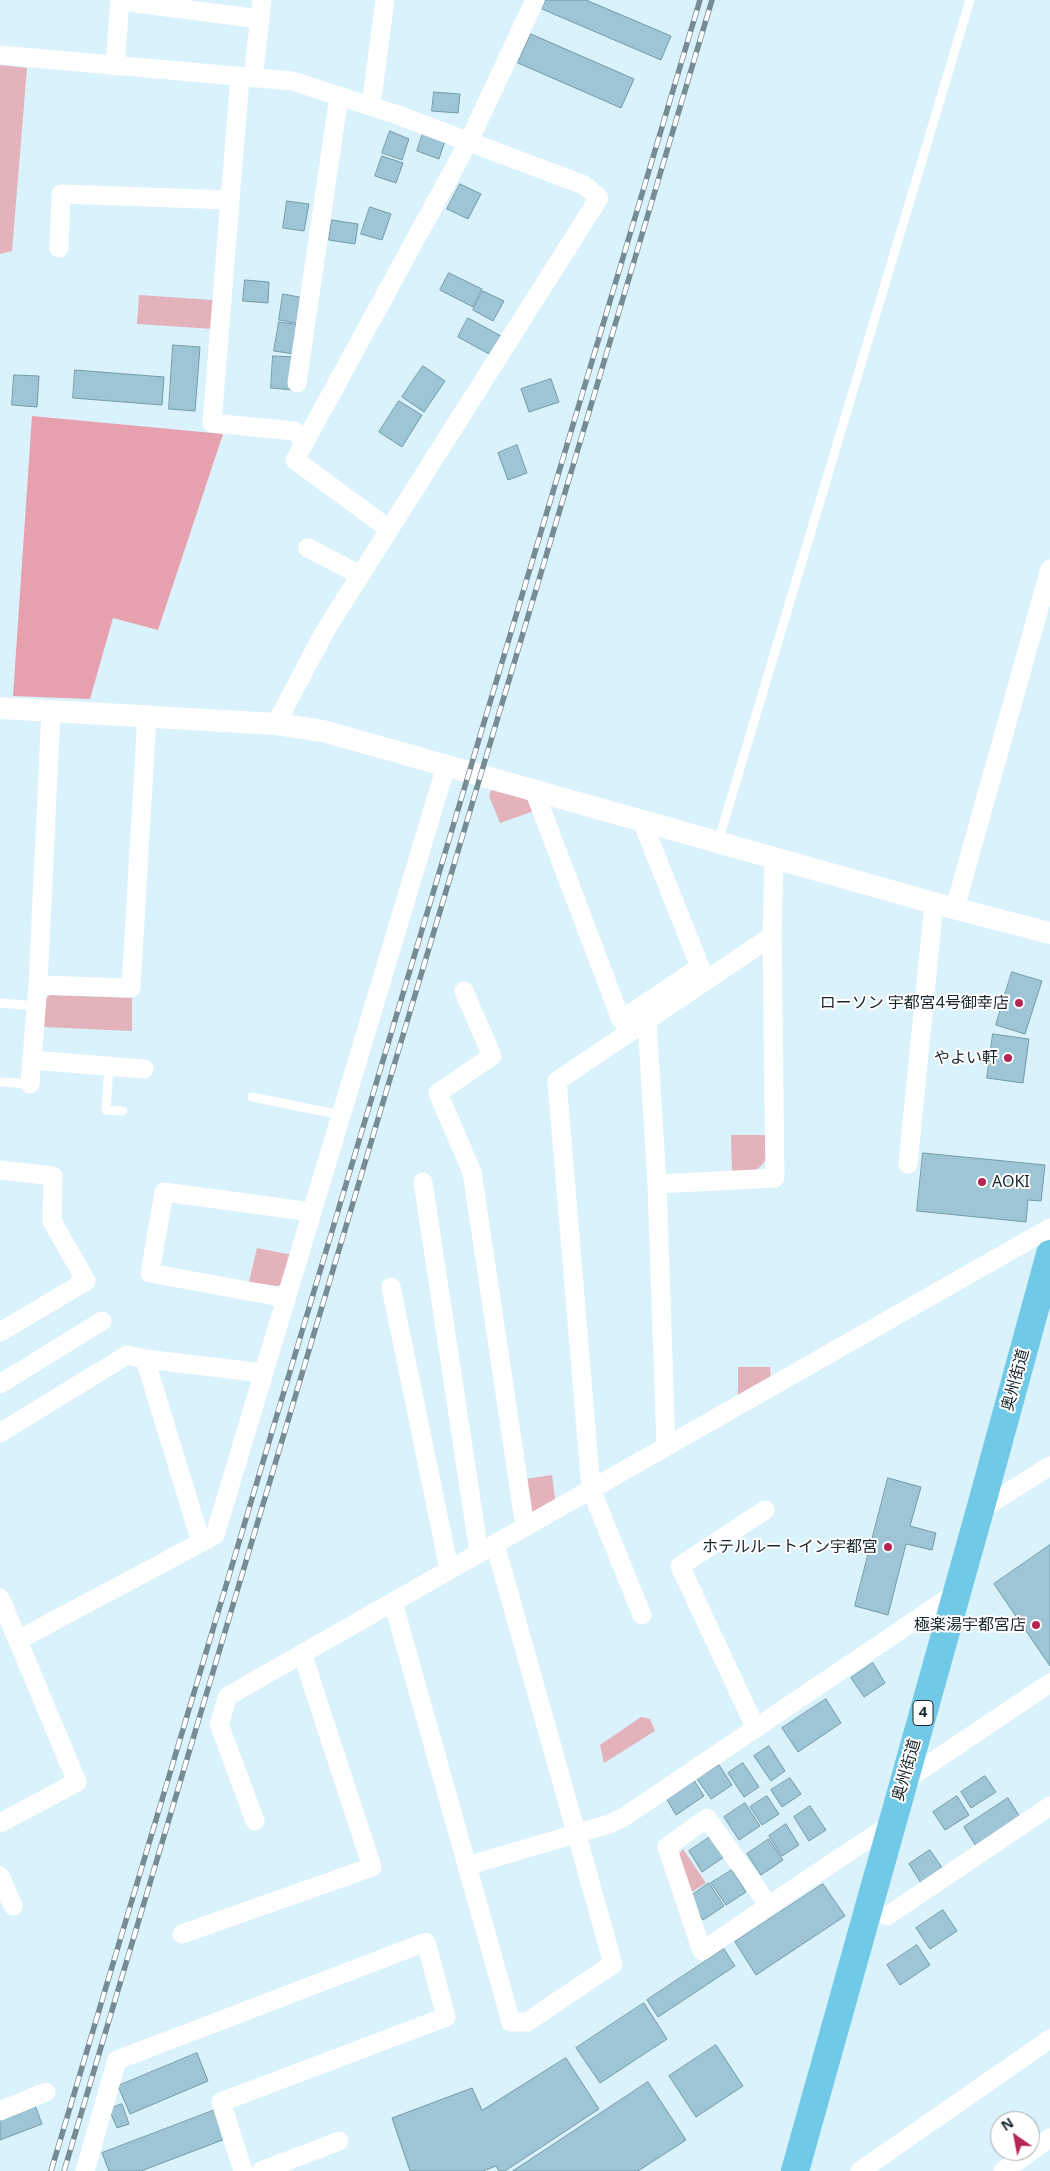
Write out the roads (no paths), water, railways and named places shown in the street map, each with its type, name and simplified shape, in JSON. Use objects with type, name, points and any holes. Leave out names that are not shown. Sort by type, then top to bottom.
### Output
[{"type":"highway","name":"奥州街道","points":[[795,2171],[1050,1254]]},
{"type":"street","points":[[115,66],[120,0],[260,19]]},
{"type":"street","points":[[262,0],[260,19],[247,77],[230,200],[212,422],[294,431],[304,442]]},
{"type":"street","points":[[371,106],[385,0]]},
{"type":"street","points":[[389,529],[294,460],[469,141],[535,0]]},
{"type":"street","points":[[0,56],[292,81],[371,106],[469,141],[584,185],[600,198],[325,631],[276,724]]},
{"type":"street","points":[[296,383],[339,96]]},
{"type":"street","points":[[59,248],[61,194],[230,200]]},
{"type":"street","points":[[308,548],[360,575]]},
{"type":"street","points":[[908,1164],[945,906],[1050,569]]},
{"type":"street","points":[[0,708],[276,724],[323,730],[945,906],[1050,933]]},
{"type":"street","points":[[30,1084],[38,985],[51,711]]},
{"type":"street","points":[[38,985],[131,988],[147,716]]},
{"type":"street","points":[[18,1640],[214,1534],[446,766]]},
{"type":"street","points":[[534,790],[621,1020],[700,967],[642,821]]},
{"type":"street","points":[[657,1184],[775,1178],[772,936],[774,858]]},
{"type":"street","points":[[642,1615],[591,1490],[557,1081],[772,936]]},
{"type":"street","points":[[464,991],[492,1056],[438,1093],[472,1172],[525,1527]]},
{"type":"street","points":[[647,1021],[657,1184],[666,1446]]},
{"type":"street","points":[[32,1060],[144,1069]]},
{"type":"street","points":[[0,1170],[53,1176],[52,1221],[86,1281],[0,1332]]},
{"type":"street","points":[[393,1602],[511,2022],[526,2022],[613,1964],[577,1833],[487,1548],[423,1182]]},
{"type":"street","points":[[286,1298],[150,1273],[164,1192],[312,1212]]},
{"type":"street","points":[[254,1821],[218,1724],[228,1696],[1050,1228]]},
{"type":"street","points":[[391,1287],[449,1569]]},
{"type":"street","points":[[0,1384],[102,1322]]},
{"type":"street","points":[[0,1433],[127,1355],[144,1359],[263,1373]]},
{"type":"street","points":[[144,1359],[201,1542]]},
{"type":"street","points":[[980,1510],[1050,1466]]},
{"type":"street","points":[[756,1729],[680,1566],[765,1510]]},
{"type":"street","points":[[467,1866],[624,1817],[957,1592]]},
{"type":"street","points":[[0,1598],[77,1782],[0,1824]]},
{"type":"street","points":[[182,1934],[372,1867],[302,1653]]},
{"type":"street","points":[[904,1781],[1050,1683]]},
{"type":"street","points":[[868,1907],[887,1916],[1050,1806]]},
{"type":"street","points":[[769,1906],[707,1818],[667,1847],[702,1951],[892,1824]]},
{"type":"street","points":[[0,1876],[13,1906]]},
{"type":"street","points":[[85,2171],[118,2060],[426,1942],[446,2017],[221,2102],[243,2171]]},
{"type":"street","points":[[860,2171],[1050,2039]]},
{"type":"street","points":[[0,2111],[46,2092]]},
{"type":"street","points":[[1003,2171],[1050,2138]]},
{"type":"street","points":[[261,2171],[339,2141]]},
{"type":"lane","points":[[718,842],[970,0]]},
{"type":"lane","points":[[0,1003],[36,1006]]},
{"type":"lane","points":[[109,1066],[106,1110],[123,1111]]},
{"type":"lane","points":[[0,1082],[30,1084]]},
{"type":"lane","points":[[252,1097],[341,1115]]},
{"type":"railway","points":[[51,2171],[700,0]]},
{"type":"railway","points":[[64,2171],[712,0]]},
{"type":"place","name":"ローソン 宇都宮4号御幸店","points":[[1019,1003]]},
{"type":"place","name":"やよい軒","points":[[1008,1058]]},
{"type":"place","name":"AOKI","points":[[982,1182]]},
{"type":"place","name":"ホテルルートイン宇都宮","points":[[888,1547]]},
{"type":"place","name":"極楽湯宇都宮店","points":[[1036,1625]]}]
